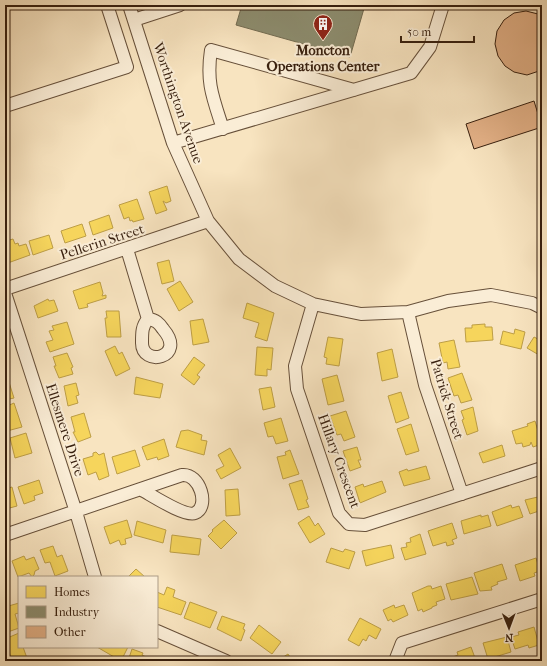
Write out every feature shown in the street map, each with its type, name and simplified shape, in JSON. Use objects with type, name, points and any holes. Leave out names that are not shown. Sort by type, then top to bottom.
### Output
[{"type":"street","points":[[5,106],[127,67],[107,5]]},
{"type":"street","name":"Worthington Avenue","points":[[129,5],[173,143],[208,222],[239,259],[275,286],[313,304],[361,314],[408,312],[448,301],[491,295],[532,303],[542,308]]},
{"type":"street","points":[[117,37],[136,25],[180,5]]},
{"type":"street","points":[[173,143],[411,73],[430,47],[443,5]]},
{"type":"street","points":[[223,129],[210,90],[208,71],[211,50],[354,90]]},
{"type":"street","name":"Pellerin Street","points":[[5,289],[127,250],[208,222]]},
{"type":"street","points":[[127,250],[148,319]]},
{"type":"street","name":"Ellesmere Drive","points":[[5,293],[76,512],[95,576]]},
{"type":"street","name":"Hillary Crescent","points":[[313,304],[295,366],[297,389],[339,514],[349,524],[365,525],[542,468]]},
{"type":"street","name":"Patrick Street","points":[[408,312],[425,385],[462,494]]},
{"type":"street","points":[[5,535],[186,475],[194,477],[203,503],[200,510],[197,512],[187,513],[142,490]]},
{"type":"street","points":[[395,661],[402,643],[542,599]]},
{"type":"street","points":[[158,631],[226,661]]},
{"type":"building: Homes","points":[[167,186],[171,201],[166,203],[163,201],[167,210],[156,214],[149,192]]},
{"type":"building: Homes","points":[[137,199],[144,219],[133,222],[132,220],[130,221],[129,217],[124,219],[119,205]]},
{"type":"building: Homes","points":[[109,215],[113,228],[93,235],[89,222]]},
{"type":"building: Homes","points":[[82,224],[86,236],[65,243],[61,231]]},
{"type":"building: Homes","points":[[49,235],[53,248],[33,255],[29,241]]},
{"type":"building: Homes","points":[[13,239],[15,244],[18,243],[19,246],[26,244],[30,255],[5,264],[5,249],[8,248],[6,241]]},
{"type":"building: Homes","points":[[169,260],[174,281],[162,284],[157,263]]},
{"type":"building: Homes","points":[[180,281],[193,302],[179,311],[167,289]]},
{"type":"building: Homes","points":[[100,282],[103,293],[102,296],[106,295],[106,298],[87,304],[88,307],[79,309],[73,291]]},
{"type":"building: Homes","points":[[48,299],[49,301],[54,300],[58,311],[38,318],[34,306]]},
{"type":"building: Homes","points":[[247,303],[274,313],[267,341],[255,337],[259,323],[243,318]]},
{"type":"building: Homes","points":[[106,311],[119,311],[121,337],[107,337],[105,318],[107,318]]},
{"type":"building: Homes","points":[[203,319],[209,342],[193,345],[190,321]]},
{"type":"building: Homes","points":[[67,322],[74,344],[50,352],[46,342],[53,340],[49,331],[54,330],[52,326]]},
{"type":"building: Homes","points":[[485,324],[485,327],[492,327],[493,340],[466,342],[465,328],[472,328],[472,325]]},
{"type":"building: Homes","points":[[515,329],[525,332],[521,349],[500,344],[503,331],[514,334]]},
{"type":"building: Homes","points":[[328,337],[343,339],[339,366],[326,364],[327,358],[324,357]]},
{"type":"building: Homes","points":[[534,337],[542,341],[542,352],[539,355],[527,348]]},
{"type":"building: Homes","points":[[454,340],[460,367],[448,369],[447,362],[443,363],[439,343]]},
{"type":"building: Homes","points":[[115,346],[119,354],[122,352],[130,369],[116,376],[105,351]]},
{"type":"building: Homes","points":[[257,347],[273,348],[271,370],[267,369],[267,376],[255,375]]},
{"type":"building: Homes","points":[[392,349],[398,377],[382,381],[377,353]]},
{"type":"building: Homes","points":[[67,353],[73,367],[71,368],[73,374],[59,378],[54,366],[56,366],[53,357]]},
{"type":"building: Homes","points":[[194,357],[205,365],[197,375],[200,377],[194,385],[181,375]]},
{"type":"building: Homes","points":[[462,373],[472,400],[461,403],[458,395],[454,396],[448,378]]},
{"type":"building: Homes","points":[[337,375],[344,401],[328,405],[322,379]]},
{"type":"building: Homes","points":[[7,376],[14,398],[5,400],[5,377]]},
{"type":"building: Homes","points":[[136,377],[163,384],[160,398],[134,394]]},
{"type":"building: Homes","points":[[76,383],[79,395],[76,396],[78,403],[68,406],[64,386]]},
{"type":"building: Homes","points":[[271,387],[275,407],[263,410],[259,389]]},
{"type":"building: Homes","points":[[401,392],[409,418],[396,423],[388,396]]},
{"type":"building: Homes","points":[[14,403],[22,427],[7,431],[5,424],[5,407]]},
{"type":"building: Homes","points":[[473,407],[478,431],[467,435],[462,420],[464,419],[461,411]]},
{"type":"building: Homes","points":[[346,411],[355,437],[344,441],[341,434],[337,435],[330,416]]},
{"type":"building: Homes","points":[[84,413],[91,437],[78,442],[73,432],[75,432],[71,417]]},
{"type":"building: Homes","points":[[281,418],[288,441],[276,444],[273,436],[268,437],[264,423]]},
{"type":"building: Homes","points":[[535,421],[542,444],[533,447],[531,442],[530,445],[523,447],[522,443],[516,444],[512,431],[528,426],[527,424]]},
{"type":"building: Homes","points":[[411,424],[419,451],[406,455],[397,429]]},
{"type":"building: Homes","points":[[188,430],[202,435],[201,440],[207,441],[204,455],[176,447],[181,431]]},
{"type":"building: Homes","points":[[26,433],[32,453],[15,458],[10,438]]},
{"type":"building: Homes","points":[[164,439],[169,456],[158,460],[157,457],[147,460],[142,447]]},
{"type":"building: Homes","points":[[502,445],[505,456],[483,463],[479,453]]},
{"type":"building: Homes","points":[[357,447],[361,460],[358,460],[361,467],[350,471],[343,451]]},
{"type":"building: Homes","points":[[230,448],[241,468],[221,479],[216,470],[224,466],[218,455]]},
{"type":"building: Homes","points":[[135,450],[140,466],[117,474],[112,457]]},
{"type":"building: Homes","points":[[290,450],[299,474],[283,479],[277,457],[286,455],[285,452]]},
{"type":"building: Homes","points":[[96,452],[99,455],[104,453],[109,476],[99,480],[96,472],[88,475],[83,459],[93,456],[93,453]]},
{"type":"building: Homes","points":[[426,466],[430,479],[404,486],[399,472]]},
{"type":"building: Homes","points":[[39,480],[43,493],[34,496],[35,500],[24,504],[18,487]]},
{"type":"building: Homes","points":[[302,480],[309,507],[298,510],[289,484]]},
{"type":"building: Homes","points":[[382,481],[386,492],[360,503],[355,487],[363,484],[364,487]]},
{"type":"building: Homes","points":[[12,487],[17,506],[6,509],[5,489]]},
{"type":"building: Homes","points":[[238,489],[240,515],[226,516],[225,490]]},
{"type":"building: Homes","points":[[542,496],[542,510],[530,514],[525,500]]},
{"type":"building: Homes","points":[[511,505],[512,508],[519,506],[523,517],[497,526],[492,512]]},
{"type":"building: Homes","points":[[481,515],[481,517],[488,515],[491,526],[464,534],[461,521]]},
{"type":"building: Homes","points":[[309,516],[315,526],[318,523],[325,534],[310,543],[298,523]]},
{"type":"building: Homes","points":[[127,520],[132,537],[125,539],[126,544],[121,545],[119,540],[110,544],[104,527]]},
{"type":"building: Homes","points":[[224,520],[237,533],[221,549],[208,536],[213,531],[212,530]]},
{"type":"building: Homes","points":[[137,521],[166,530],[163,543],[134,535]]},
{"type":"building: Homes","points":[[452,523],[457,538],[452,540],[454,544],[447,546],[446,542],[433,546],[428,531]]},
{"type":"building: Homes","points":[[420,534],[426,554],[405,560],[401,548],[407,547],[406,543],[411,542],[410,538]]},
{"type":"building: Homes","points":[[172,535],[201,539],[199,555],[170,552]]},
{"type":"building: Homes","points":[[391,545],[394,558],[366,566],[362,551]]},
{"type":"building: Homes","points":[[53,546],[57,557],[62,555],[68,571],[55,576],[50,562],[45,563],[40,550]]},
{"type":"building: Homes","points":[[331,548],[343,552],[345,549],[355,552],[349,569],[326,562]]},
{"type":"building: Homes","points":[[24,556],[26,560],[34,557],[39,569],[35,571],[33,576],[29,573],[18,577],[12,561]]},
{"type":"building: Homes","points":[[536,558],[540,571],[534,573],[535,576],[520,581],[515,565]]},
{"type":"building: Homes","points":[[502,564],[507,579],[497,582],[498,584],[491,587],[492,590],[480,591],[474,573]]},
{"type":"building: Homes","points":[[136,569],[144,576],[129,576]]},
{"type":"building: Homes","points":[[472,577],[478,594],[451,600],[446,584]]},
{"type":"building: Homes","points":[[431,586],[432,589],[441,586],[445,599],[436,602],[437,605],[423,612],[422,609],[418,611],[412,593]]},
{"type":"building: Homes","points":[[167,587],[175,590],[173,597],[186,602],[181,615],[158,607],[158,592],[164,595]]},
{"type":"building: Homes","points":[[190,602],[217,612],[210,628],[184,618]]},
{"type":"building: Homes","points":[[18,603],[18,613],[15,614],[18,628],[5,633],[5,607]]},
{"type":"building: Homes","points":[[394,605],[395,608],[404,605],[408,615],[393,622],[391,619],[388,621],[383,610]]},
{"type":"building: Homes","points":[[222,616],[245,624],[243,629],[245,630],[241,641],[217,629]]},
{"type":"building: Homes","points":[[360,618],[381,629],[376,639],[369,635],[366,641],[363,639],[359,646],[348,640]]},
{"type":"building: Homes","points":[[259,625],[281,642],[272,654],[250,638]]},
{"type":"building: Homes","points":[[534,627],[539,645],[529,648],[528,645],[515,649],[511,637],[519,635],[518,632]]},
{"type":"building: Homes","points":[[18,633],[18,648],[23,648],[28,661],[12,661],[5,639]]},
{"type":"building: Homes","points":[[507,637],[511,652],[488,659],[483,643]]},
{"type":"building: Homes","points":[[471,647],[475,658],[472,659],[473,661],[451,661],[450,658],[458,655],[457,652]]},
{"type":"building: Homes","points":[[99,648],[128,648],[121,661]]},
{"type":"building: Homes","points":[[132,649],[143,653],[142,655],[154,661],[128,661]]},
{"type":"building: Homes","points":[[288,654],[293,661],[277,661]]},
{"type":"building: Homes","points":[[440,657],[441,661],[427,661]]},
{"type":"building: Industry","name":"Moncton Operations Center","points":[[242,5],[365,5],[350,57],[236,25]]},
{"type":"building: Other","points":[[526,11],[542,15],[542,70],[527,75],[514,72],[505,66],[498,56],[495,44],[497,31],[504,20],[514,13]]},
{"type":"building: Other","points":[[534,101],[542,127],[474,149],[466,124]]},
{"type":"place","name":"Moncton Operations Center","points":[[323,41]]}]
